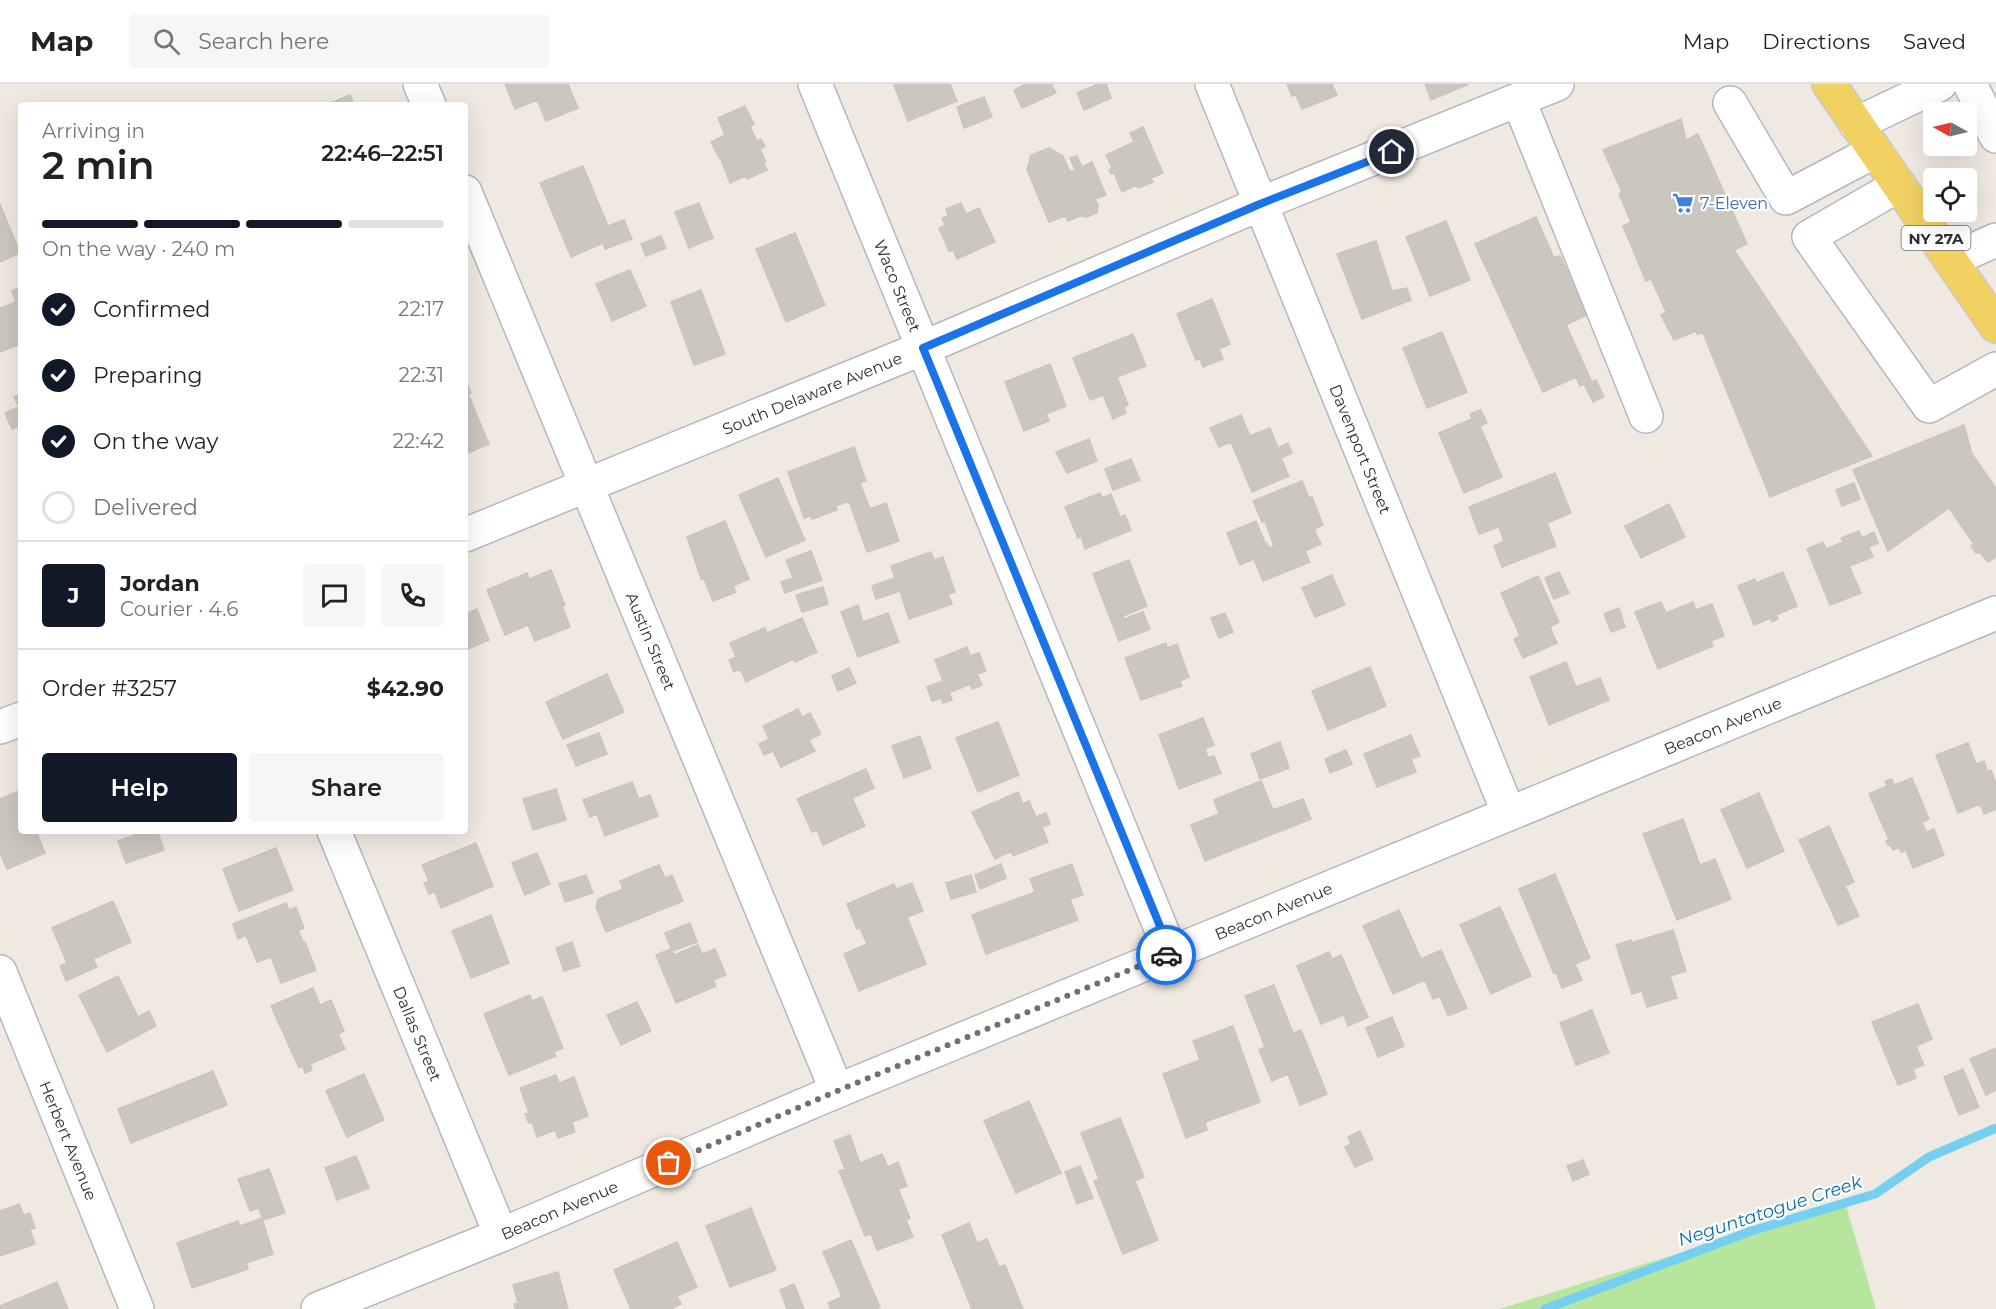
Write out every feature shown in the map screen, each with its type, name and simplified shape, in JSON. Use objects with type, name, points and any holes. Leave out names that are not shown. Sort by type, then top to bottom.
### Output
[{"type":"main road","name":"NY 27A","points":[[1828,84],[1996,326]]},
{"type":"street","points":[[420,84],[428,102]]},
{"type":"street","name":"Waco Street","points":[[814,84],[1171,953]]},
{"type":"street","name":"Davenport Street","points":[[1212,84],[1509,814]]},
{"type":"street","name":"South Delaware Avenue","points":[[468,534],[923,348],[1260,204],[1557,84]]},
{"type":"street","points":[[1856,124],[1940,84]]},
{"type":"street","points":[[1970,84],[1996,136]]},
{"type":"street","points":[[1519,101],[1646,416]]},
{"type":"street","points":[[1730,103],[1809,237],[1929,406],[1996,369]]},
{"type":"street","points":[[1786,198],[1875,151]]},
{"type":"street","points":[[1809,237],[1899,185]]},
{"type":"street","name":"Austin Street","points":[[468,199],[837,1091]]},
{"type":"street","points":[[1951,260],[1996,240]]},
{"type":"street","name":"Beacon Avenue","points":[[318,1309],[501,1235],[837,1091],[1996,613]]},
{"type":"street","points":[[0,727],[18,720]]},
{"type":"street","name":"Dallas Street","points":[[335,834],[501,1235]]},
{"type":"street","name":"Herbert Avenue","points":[[0,972],[137,1309]]},
{"type":"green space","points":[[1845,1202],[1876,1309],[1499,1309]]},
{"type":"building","points":[[505,84],[568,84],[578,108],[546,121],[537,100],[515,109]]},
{"type":"building","points":[[950,84],[957,101],[908,121],[894,85]]},
{"type":"building","points":[[1026,84],[1051,84],[1056,93],[1022,108],[1014,90]]},
{"type":"building","points":[[1098,84],[1106,84],[1111,98],[1084,110],[1077,93]]},
{"type":"building","points":[[1287,84],[1332,84],[1337,95],[1302,109],[1296,95],[1292,96]]},
{"type":"building","points":[[1425,84],[1469,84],[1431,100]]},
{"type":"building","points":[[350,95],[353,102],[333,102]]},
{"type":"building","points":[[984,97],[992,117],[964,128],[957,107]]},
{"type":"building","points":[[745,106],[754,124],[750,126],[757,141],[761,139],[765,146],[760,149],[767,170],[747,179],[745,176],[730,183],[720,157],[711,142],[725,135],[718,118]]},
{"type":"building","points":[[1681,119],[1686,140],[1698,134],[1747,244],[1734,250],[1872,456],[1770,497],[1703,333],[1697,334],[1696,331],[1674,340],[1661,315],[1666,312],[1651,279],[1646,281],[1623,226],[1631,222],[1619,194],[1622,192],[1603,150]]},
{"type":"building","points":[[1143,127],[1163,173],[1151,178],[1153,182],[1138,188],[1137,185],[1122,192],[1114,173],[1111,174],[1109,170],[1112,168],[1106,155],[1134,142],[1130,133]]},
{"type":"building","points":[[1049,148],[1063,156],[1070,172],[1075,170],[1070,158],[1077,156],[1082,167],[1092,162],[1106,195],[1095,199],[1098,205],[1097,213],[1068,221],[1065,216],[1049,222],[1027,170],[1031,155]]},
{"type":"building","points":[[583,166],[608,226],[624,220],[632,239],[605,249],[603,243],[571,257],[540,183]]},
{"type":"building","points":[[699,203],[713,238],[689,248],[675,212]]},
{"type":"building","points":[[961,203],[966,214],[979,208],[995,242],[957,259],[953,250],[949,251],[939,228],[945,225],[942,218],[948,216],[946,209]]},
{"type":"building","points":[[0,204],[18,248],[18,254],[0,262]]},
{"type":"building","points":[[1536,217],[1554,258],[1560,256],[1587,315],[1566,325],[1592,382],[1596,380],[1604,397],[1593,402],[1584,384],[1580,386],[1576,377],[1543,392],[1475,244]]},
{"type":"building","points":[[1446,221],[1470,280],[1430,296],[1406,237]]},
{"type":"building","points":[[795,233],[825,305],[786,322],[756,249]]},
{"type":"building","points":[[661,236],[666,248],[646,256],[641,244]]},
{"type":"building","points":[[1376,241],[1392,291],[1407,288],[1411,300],[1362,319],[1337,254]]},
{"type":"building","points":[[630,270],[646,306],[612,321],[596,284]]},
{"type":"building","points":[[18,288],[18,345],[0,352],[0,308],[16,302],[12,291]]},
{"type":"building","points":[[701,290],[725,354],[694,365],[671,302]]},
{"type":"building","points":[[1212,299],[1230,344],[1219,349],[1223,359],[1203,367],[1200,359],[1196,360],[1177,314]]},
{"type":"building","points":[[1442,332],[1467,392],[1427,408],[1403,348]]},
{"type":"building","points":[[1133,334],[1146,366],[1117,377],[1128,405],[1124,407],[1126,413],[1113,419],[1103,395],[1090,400],[1073,358]]},
{"type":"building","points":[[1050,364],[1066,406],[1046,414],[1049,421],[1024,431],[1005,382]]},
{"type":"building","points":[[468,394],[489,444],[468,453]]},
{"type":"building","points":[[18,407],[18,426],[12,429],[5,413]]},
{"type":"building","points":[[1481,410],[1487,423],[1480,426],[1502,477],[1464,493],[1439,433],[1472,419],[1470,414]]},
{"type":"building","points":[[1241,415],[1250,436],[1270,428],[1278,448],[1288,443],[1292,453],[1281,458],[1289,476],[1252,492],[1231,442],[1219,447],[1210,428]]},
{"type":"building","points":[[1964,425],[1972,454],[1996,488],[1996,557],[1988,562],[1980,553],[1976,553],[1971,546],[1974,544],[1949,508],[1888,551],[1853,470]]},
{"type":"building","points":[[1089,439],[1097,461],[1067,473],[1056,452]]},
{"type":"building","points":[[854,447],[866,481],[860,483],[870,509],[886,503],[899,541],[867,552],[849,501],[836,506],[837,510],[812,519],[811,516],[804,518],[788,472]]},
{"type":"building","points":[[1131,459],[1140,480],[1113,490],[1105,469]]},
{"type":"building","points":[[1555,473],[1571,513],[1547,523],[1556,546],[1502,567],[1494,546],[1504,541],[1499,527],[1479,534],[1469,507]]},
{"type":"building","points":[[778,478],[805,540],[766,557],[739,495]]},
{"type":"building","points":[[1302,481],[1309,498],[1312,497],[1323,525],[1314,529],[1321,544],[1305,551],[1310,562],[1263,581],[1254,559],[1240,565],[1227,533],[1256,521],[1265,543],[1269,548],[1274,546],[1265,521],[1262,522],[1253,501]]},
{"type":"building","points":[[1854,483],[1860,499],[1842,506],[1836,490]]},
{"type":"building","points":[[1100,493],[1102,498],[1111,494],[1120,517],[1125,515],[1131,530],[1085,549],[1081,536],[1078,538],[1065,507]]},
{"type":"building","points":[[1669,504],[1685,537],[1641,558],[1625,526]]},
{"type":"building","points":[[725,521],[749,579],[733,586],[736,592],[713,601],[704,579],[701,579],[687,537]]},
{"type":"building","points":[[1859,531],[1862,538],[1874,532],[1878,543],[1869,547],[1873,557],[1849,566],[1861,593],[1830,605],[1807,549],[1823,542],[1826,549],[1843,542],[1841,538]]},
{"type":"building","points":[[811,551],[822,580],[785,593],[781,582],[793,578],[786,560]]},
{"type":"building","points":[[931,552],[934,560],[943,557],[955,592],[948,594],[952,604],[909,619],[900,591],[876,599],[872,586],[895,578],[891,566]]},
{"type":"building","points":[[1129,560],[1147,606],[1123,616],[1124,619],[1143,612],[1150,629],[1119,641],[1093,574]]},
{"type":"building","points":[[551,570],[565,605],[562,606],[570,627],[535,641],[528,625],[505,635],[487,590],[527,573],[529,579]]},
{"type":"building","points":[[1559,572],[1569,593],[1554,599],[1545,578]]},
{"type":"building","points":[[1783,572],[1797,606],[1776,615],[1778,619],[1772,622],[1771,618],[1754,625],[1738,586],[1755,579],[1756,583]]},
{"type":"building","points":[[1332,575],[1345,605],[1315,617],[1302,588]]},
{"type":"building","points":[[1538,576],[1559,622],[1550,627],[1557,643],[1523,658],[1514,639],[1520,636],[1501,593]]},
{"type":"building","points":[[823,587],[828,604],[802,612],[796,595]]},
{"type":"building","points":[[1661,602],[1666,613],[1693,602],[1696,610],[1712,604],[1724,636],[1711,641],[1713,646],[1658,669],[1635,612]]},
{"type":"building","points":[[858,605],[863,622],[888,613],[899,642],[858,657],[841,612]]},
{"type":"building","points":[[1619,608],[1625,627],[1611,632],[1604,614]]},
{"type":"building","points":[[477,609],[489,640],[468,649],[468,613]]},
{"type":"building","points":[[1225,613],[1233,632],[1219,638],[1211,618]]},
{"type":"building","points":[[802,618],[817,652],[795,662],[793,659],[746,682],[740,669],[734,672],[729,660],[736,657],[730,643],[765,628],[767,633]]},
{"type":"building","points":[[1166,643],[1167,648],[1177,644],[1189,677],[1180,681],[1182,686],[1141,700],[1125,658]]},
{"type":"building","points":[[967,647],[970,656],[979,653],[986,671],[977,674],[982,685],[972,689],[970,684],[949,693],[952,700],[943,703],[941,698],[932,701],[927,687],[943,681],[935,660]]},
{"type":"building","points":[[1566,662],[1576,687],[1600,678],[1609,700],[1549,725],[1530,677]]},
{"type":"building","points":[[1370,667],[1386,706],[1328,730],[1312,691]]},
{"type":"building","points":[[849,668],[856,683],[838,691],[832,676]]},
{"type":"building","points":[[607,674],[624,712],[563,739],[546,702]]},
{"type":"building","points":[[798,709],[802,717],[810,713],[821,734],[809,740],[815,751],[781,767],[773,751],[764,755],[759,744],[769,739],[763,726]]},
{"type":"building","points":[[1203,718],[1214,745],[1205,749],[1208,757],[1214,756],[1221,773],[1179,789],[1159,735]]},
{"type":"building","points":[[998,722],[1019,775],[978,792],[956,738]]},
{"type":"building","points":[[599,733],[607,754],[576,766],[567,745]]},
{"type":"building","points":[[1411,735],[1420,756],[1411,759],[1416,772],[1377,787],[1364,754]]},
{"type":"building","points":[[920,736],[931,768],[904,778],[892,746]]},
{"type":"building","points":[[1280,742],[1289,768],[1260,779],[1251,754]]},
{"type":"building","points":[[1968,743],[1976,764],[1984,761],[1987,771],[1991,770],[1996,784],[1996,809],[1984,814],[1980,804],[1958,813],[1936,755]]},
{"type":"building","points":[[1346,750],[1352,764],[1330,773],[1325,759]]},
{"type":"building","points":[[866,769],[874,788],[852,798],[865,826],[823,845],[817,830],[812,832],[797,799]]},
{"type":"building","points":[[1912,778],[1929,819],[1922,822],[1926,832],[1934,829],[1944,855],[1913,868],[1906,850],[1901,852],[1899,847],[1893,850],[1890,844],[1888,845],[1886,841],[1889,840],[1869,794],[1887,786],[1885,781],[1892,779],[1894,785]]},
{"type":"building","points":[[1261,781],[1273,810],[1303,799],[1311,819],[1205,861],[1191,825],[1219,814],[1214,800]]},
{"type":"building","points":[[632,782],[639,799],[650,795],[658,816],[605,836],[597,814],[590,817],[583,800]]},
{"type":"building","points":[[556,789],[566,820],[533,830],[523,799]]},
{"type":"building","points":[[18,791],[18,834],[37,834],[45,853],[7,869],[0,853],[0,799]]},
{"type":"building","points":[[1018,792],[1023,804],[1029,801],[1036,817],[1046,813],[1050,824],[1042,827],[1048,842],[1013,856],[1011,851],[995,859],[972,812]]},
{"type":"building","points":[[1759,793],[1784,851],[1747,868],[1721,810]]},
{"type":"building","points":[[1683,819],[1700,865],[1715,859],[1731,899],[1677,920],[1643,834]]},
{"type":"building","points":[[1829,826],[1854,882],[1845,886],[1859,916],[1838,925],[1799,840]]},
{"type":"building","points":[[138,834],[158,834],[164,850],[126,863],[118,841]]},
{"type":"building","points":[[476,843],[493,886],[441,908],[435,892],[429,894],[424,883],[429,881],[422,865]]},
{"type":"building","points":[[276,848],[293,890],[239,911],[223,869]]},
{"type":"building","points":[[537,853],[550,884],[525,895],[512,863]]},
{"type":"building","points":[[1001,864],[1006,878],[980,889],[975,875]]},
{"type":"building","points":[[1072,864],[1083,895],[1070,899],[1078,920],[986,954],[972,915],[1035,892],[1030,879]]},
{"type":"building","points":[[659,865],[665,878],[672,875],[683,901],[606,932],[596,907],[598,899],[623,889],[620,881]]},
{"type":"building","points":[[1555,874],[1590,958],[1575,964],[1582,980],[1562,988],[1519,889]]},
{"type":"building","points":[[586,875],[593,893],[565,902],[559,884]]},
{"type":"building","points":[[971,875],[976,892],[951,899],[946,883]]},
{"type":"building","points":[[912,883],[923,911],[907,917],[926,964],[859,991],[844,954],[867,944],[860,928],[857,929],[847,904],[894,884],[896,889]]},
{"type":"building","points":[[113,901],[131,942],[93,959],[97,967],[66,981],[60,966],[67,963],[52,928]]},
{"type":"building","points":[[286,903],[289,910],[296,907],[304,928],[298,930],[316,970],[281,983],[271,957],[257,962],[246,935],[238,939],[233,924]]},
{"type":"building","points":[[1500,907],[1531,976],[1491,994],[1460,925]]},
{"type":"building","points":[[1399,910],[1421,959],[1441,950],[1467,1008],[1448,1016],[1440,996],[1433,999],[1425,980],[1393,994],[1363,926]]},
{"type":"building","points":[[491,915],[509,963],[471,978],[452,931]]},
{"type":"building","points":[[690,923],[697,942],[672,951],[665,933]]},
{"type":"building","points":[[1673,930],[1686,971],[1670,976],[1677,998],[1647,1007],[1642,991],[1632,994],[1616,945],[1631,940],[1631,943]]},
{"type":"building","points":[[572,942],[580,966],[564,971],[556,948]]},
{"type":"building","points":[[698,945],[702,954],[715,949],[726,975],[713,980],[716,986],[676,1003],[656,955],[671,949],[674,955]]},
{"type":"building","points":[[1329,952],[1332,959],[1341,955],[1368,1017],[1348,1026],[1344,1015],[1321,1024],[1297,966]]},
{"type":"building","points":[[118,976],[138,1017],[149,1011],[156,1026],[107,1052],[79,995]]},
{"type":"building","points":[[1274,985],[1293,1033],[1301,1030],[1327,1094],[1300,1105],[1288,1074],[1272,1081],[1259,1050],[1265,1047],[1245,996]]},
{"type":"building","points":[[313,988],[320,1005],[331,1000],[344,1031],[338,1034],[345,1049],[310,1064],[312,1070],[305,1073],[303,1066],[299,1068],[271,1006]]},
{"type":"building","points":[[530,995],[532,1001],[542,997],[563,1048],[554,1052],[556,1056],[509,1075],[484,1014]]},
{"type":"building","points":[[637,1002],[651,1031],[621,1045],[607,1015]]},
{"type":"building","points":[[1918,1004],[1932,1039],[1916,1046],[1924,1065],[1913,1069],[1916,1078],[1898,1085],[1872,1022]]},
{"type":"building","points":[[1592,1010],[1609,1053],[1576,1065],[1560,1023]]},
{"type":"building","points":[[1392,1017],[1404,1046],[1378,1057],[1366,1028]]},
{"type":"building","points":[[1233,1026],[1260,1102],[1205,1122],[1207,1130],[1186,1138],[1163,1074],[1200,1060],[1193,1041]]},
{"type":"building","points":[[1996,1048],[1996,1090],[1986,1095],[1970,1059]]},
{"type":"building","points":[[1963,1069],[1979,1107],[1959,1115],[1944,1077]]},
{"type":"building","points":[[213,1071],[227,1105],[131,1143],[118,1109]]},
{"type":"building","points":[[364,1074],[384,1120],[347,1137],[326,1091]]},
{"type":"building","points":[[556,1075],[559,1083],[574,1077],[588,1116],[572,1122],[575,1132],[558,1138],[555,1130],[537,1137],[532,1122],[529,1123],[525,1114],[529,1113],[520,1088]]},
{"type":"building","points":[[1029,1101],[1061,1173],[1016,1193],[984,1121]]},
{"type":"building","points":[[1120,1118],[1144,1177],[1135,1181],[1158,1240],[1123,1254],[1094,1181],[1099,1179],[1081,1133]]},
{"type":"building","points":[[1360,1131],[1373,1159],[1355,1167],[1345,1147],[1351,1144],[1348,1137]]},
{"type":"building","points":[[850,1135],[860,1163],[882,1154],[888,1167],[898,1162],[907,1186],[898,1189],[910,1218],[906,1220],[913,1237],[877,1250],[871,1234],[865,1236],[839,1171],[845,1169],[834,1141]]},
{"type":"building","points":[[356,1156],[369,1188],[337,1200],[325,1168]]},
{"type":"building","points":[[1583,1160],[1589,1174],[1573,1181],[1567,1166]]},
{"type":"building","points":[[1080,1166],[1093,1198],[1077,1204],[1065,1172]]},
{"type":"building","points":[[269,1169],[285,1213],[263,1220],[259,1208],[250,1211],[238,1179]]},
{"type":"building","points":[[19,1204],[24,1215],[30,1213],[35,1228],[30,1229],[35,1244],[0,1256],[0,1211]]},
{"type":"building","points":[[751,1208],[776,1270],[730,1287],[706,1226]]},
{"type":"building","points":[[262,1218],[273,1254],[246,1263],[248,1269],[192,1288],[177,1243],[238,1221],[240,1226]]},
{"type":"building","points":[[969,1223],[977,1243],[987,1239],[999,1267],[1005,1265],[1023,1309],[972,1309],[942,1235]]},
{"type":"building","points":[[851,1240],[880,1307],[876,1309],[831,1309],[828,1303],[842,1297],[823,1252]]},
{"type":"building","points":[[677,1242],[697,1287],[677,1296],[681,1304],[671,1309],[631,1309],[614,1270]]},
{"type":"building","points":[[558,1272],[568,1309],[516,1309],[514,1304],[518,1303],[513,1285]]},
{"type":"building","points":[[57,1282],[68,1309],[0,1309],[0,1306]]},
{"type":"building","points":[[794,1284],[804,1309],[787,1309],[780,1290]]},
{"type":"waterway","name":"Neguntatogue Creek","points":[[1545,1309],[1751,1231],[1875,1194],[1929,1157],[1996,1128]]},
{"type":"way so far","points":[[669,1163],[1166,955]]},
{"type":"place","name":"7-Eleven","points":[[1683,203]]},
{"type":"route","points":[[1166,955],[1171,953],[923,348],[1260,204],[1392,152]]}]
